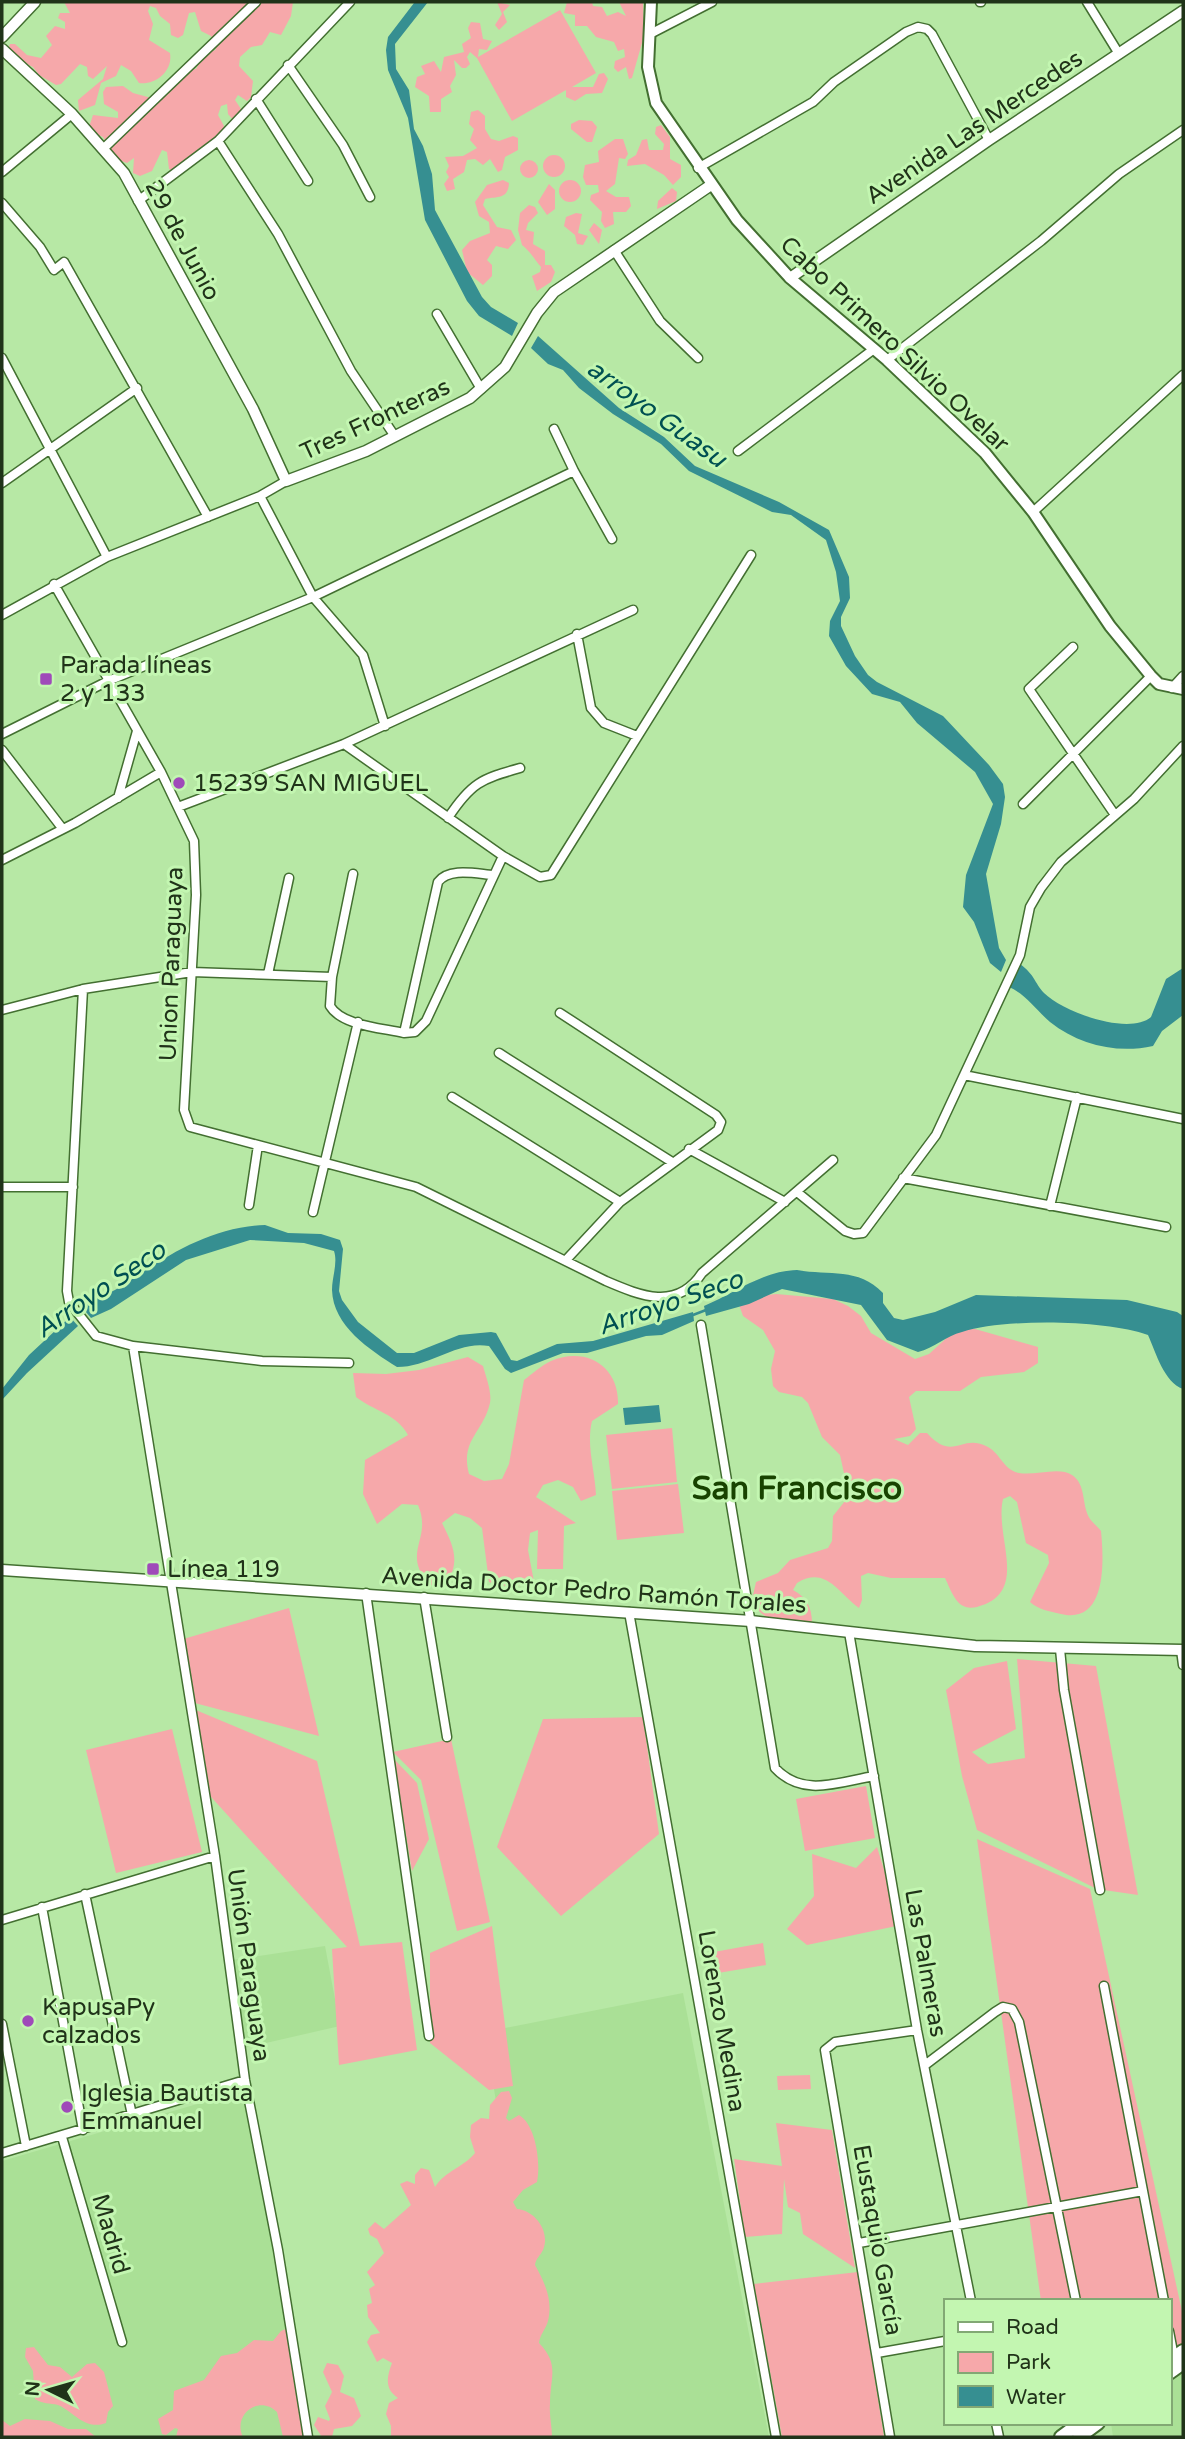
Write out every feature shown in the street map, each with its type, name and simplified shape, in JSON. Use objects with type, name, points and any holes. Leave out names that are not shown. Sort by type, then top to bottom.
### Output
[{"type":"main road","name":"Cabo Primero Silvio Ovelar","points":[[651,2],[648,67],[656,103],[698,168],[737,220],[790,278],[887,360],[985,453],[1033,512],[1110,626],[1159,684],[1177,688]]},
{"type":"main road","points":[[1061,2437],[1077,2425]]},
{"type":"main road","points":[[1079,2437],[1095,2425]]},
{"type":"street","points":[[2,37],[35,2]]},
{"type":"street","points":[[103,149],[256,2]]},
{"type":"street","points":[[138,201],[218,141],[350,2]]},
{"type":"street","points":[[650,34],[712,2]]},
{"type":"street","points":[[1087,2],[1119,54]]},
{"type":"street","name":"Avenida Las Mercedes","points":[[790,278],[989,139],[1183,11]]},
{"type":"street","points":[[698,168],[813,102],[834,82],[906,32],[918,27],[928,29],[989,139]]},
{"type":"street","name":"29 de Junio","points":[[2,49],[72,114],[124,173],[253,410],[286,481]]},
{"type":"street","points":[[288,65],[343,145],[370,197]]},
{"type":"street","points":[[256,99],[308,181]]},
{"type":"street","points":[[2,172],[72,114]]},
{"type":"street","points":[[887,360],[1041,241],[1119,174],[1183,130]]},
{"type":"street","points":[[218,141],[278,234],[351,372],[394,435]]},
{"type":"street","name":"Tres Fronteras","points":[[2,615],[107,557],[260,496],[286,481],[366,451],[470,398],[505,367],[537,313],[554,292],[711,185]]},
{"type":"street","points":[[2,203],[40,247],[54,270],[64,262],[208,517]]},
{"type":"street","points":[[614,250],[660,321],[698,358]]},
{"type":"street","points":[[437,314],[481,389]]},
{"type":"street","points":[[738,452],[874,349]]},
{"type":"street","points":[[2,358],[107,557]]},
{"type":"street","points":[[1033,512],[1183,375]]},
{"type":"street","points":[[2,483],[137,388]]},
{"type":"street","points":[[554,429],[612,539]]},
{"type":"street","points":[[2,734],[108,681],[313,597],[574,471]]},
{"type":"street","points":[[260,496],[313,597],[363,655],[385,726]]},
{"type":"street","points":[[344,744],[503,856],[540,877],[551,876],[751,555]]},
{"type":"street","name":"Union Paraguaya","points":[[54,584],[161,772],[194,841],[192,972],[184,1110],[190,1127],[258,1145]]},
{"type":"street","points":[[178,807],[344,744],[633,610]]},
{"type":"street","points":[[577,634],[591,708],[604,723],[637,736]]},
{"type":"street","points":[[1073,647],[1029,689],[1074,751],[1115,815]]},
{"type":"street","points":[[1023,804],[1151,676]]},
{"type":"street","points":[[1177,688],[1183,676]]},
{"type":"street","points":[[118,798],[137,731]]},
{"type":"street","points":[[797,1192],[845,1231],[863,1233],[936,1135],[1020,955],[1030,907],[1041,888],[1061,862],[1115,815],[1183,746]]},
{"type":"street","points":[[2,750],[62,828]]},
{"type":"street","points":[[448,818],[465,791],[482,779],[520,768]]},
{"type":"street","points":[[2,860],[161,772]]},
{"type":"street","points":[[353,874],[332,977],[330,1006],[338,1015],[358,1022],[404,1033],[415,1032],[426,1021],[503,856]]},
{"type":"street","points":[[404,1033],[438,883],[450,874],[494,875]]},
{"type":"street","points":[[268,974],[289,878]]},
{"type":"street","points":[[2,1010],[83,989],[192,972],[332,977]]},
{"type":"street","points":[[83,989],[67,1291],[69,1302],[96,1336],[132,1346],[262,1362],[349,1363]]},
{"type":"street","points":[[560,1013],[716,1115],[722,1122],[718,1130],[620,1202],[566,1260]]},
{"type":"street","points":[[313,1212],[358,1022]]},
{"type":"street","points":[[499,1053],[672,1162]]},
{"type":"street","points":[[964,1075],[1183,1119]]},
{"type":"street","points":[[452,1097],[620,1202]]},
{"type":"street","points":[[1050,1206],[1077,1097]]},
{"type":"street","points":[[249,1205],[258,1145],[416,1187],[635,1294],[678,1296],[691,1288],[702,1273],[833,1160]]},
{"type":"street","points":[[690,1149],[785,1202]]},
{"type":"street","points":[[903,1178],[1166,1227]]},
{"type":"street","points":[[2,1187],[73,1187]]},
{"type":"street","points":[[701,1325],[775,1768],[787,1780],[811,1787],[874,1776]]},
{"type":"street","name":"Unión Paraguaya","points":[[132,1346],[215,1856],[245,2080],[278,2250],[308,2437]]},
{"type":"street","name":"Avenida Doctor Pedro Ramón Torales","points":[[2,1570],[751,1621],[975,1646],[1182,1650]]},
{"type":"street","points":[[366,1593],[429,2036]]},
{"type":"street","points":[[424,1597],[447,1737]]},
{"type":"street","name":"Lorenzo Medina","points":[[629,1612],[776,2437]]},
{"type":"street","name":"Las Palmeras","points":[[849,1632],[917,2030],[971,2299]]},
{"type":"street","points":[[1060,1649],[1064,1690],[1100,1890]]},
{"type":"street","points":[[1182,1650],[1183,1665]]},
{"type":"street","points":[[2,1920],[215,1856]]},
{"type":"street","points":[[85,1894],[132,2115]]},
{"type":"street","points":[[42,1907],[83,2130]]},
{"type":"street","points":[[1104,1986],[1164,2299]]},
{"type":"street","points":[[925,2065],[995,2012],[1003,2007],[1012,2008],[1019,2022],[1076,2299]]},
{"type":"street","points":[[2,2024],[26,2146]]},
{"type":"street","name":"Eustaquio García","points":[[891,2437],[825,2050],[835,2042],[917,2030]]},
{"type":"street","points":[[2,2153],[245,2080]]},
{"type":"street","name":"Madrid","points":[[62,2137],[122,2342]]},
{"type":"street","points":[[859,2243],[1143,2191]]},
{"type":"street","points":[[1171,2338],[1177,2358]]},
{"type":"street","points":[[877,2353],[944,2341]]},
{"type":"shaded area","points":[[325,1946],[340,2026],[244,2048],[232,1960]]},
{"type":"shaded area","points":[[683,1993],[769,2437],[549,2437],[485,2032]]},
{"type":"shaded area","points":[[252,2088],[308,2437],[2,2437],[2,2161]]},
{"type":"shaded area","points":[[1183,2371],[1183,2437],[1113,2437],[1111,2425],[1171,2425],[1171,2380]]},
{"type":"green space","points":[[64,2],[293,2],[291,16],[281,35],[270,32],[262,45],[251,47],[240,57],[239,66],[253,81],[251,97],[247,101],[238,95],[235,100],[243,112],[234,121],[228,114],[227,104],[221,106],[218,115],[224,126],[219,139],[198,149],[184,172],[179,174],[169,169],[167,152],[162,150],[152,171],[140,176],[133,173],[134,158],[127,163],[116,159],[103,137],[92,132],[89,127],[93,115],[118,118],[118,112],[104,104],[103,92],[106,87],[123,86],[133,93],[155,99],[185,70],[196,69],[205,52],[216,50],[211,36],[201,31],[195,12],[189,13],[183,35],[178,38],[171,35],[170,24],[160,16],[156,8],[150,6],[148,11],[153,24],[149,40],[170,53],[166,71],[151,82],[139,83],[131,71],[121,65],[116,76],[101,83],[95,105],[79,111],[78,100],[103,79],[107,66],[93,79],[88,76],[87,67],[80,64],[61,84],[56,85],[39,75],[33,67],[7,54],[10,44],[15,44],[27,55],[41,58],[52,45],[46,36],[55,26],[65,29],[65,22],[58,18],[60,13],[70,13]]},
{"type":"green space","points":[[497,2],[510,5],[503,12],[507,22],[499,30],[495,25],[502,14]]},
{"type":"green space","points":[[567,2],[592,2],[593,6],[602,7],[607,16],[618,12],[626,16],[619,2],[643,2],[644,36],[632,78],[629,79],[626,67],[618,72],[614,68],[615,61],[625,57],[624,49],[618,51],[614,42],[596,37],[587,26],[575,26],[575,15],[564,13]]},
{"type":"green space","points":[[560,10],[596,73],[572,87],[593,87],[599,74],[604,73],[608,79],[602,93],[586,94],[575,101],[566,97],[566,90],[512,121],[477,58],[470,52],[467,57],[470,64],[466,68],[462,68],[454,60],[456,75],[450,86],[452,92],[441,99],[441,112],[430,112],[429,96],[415,87],[417,77],[425,74],[421,66],[434,61],[441,72],[444,57],[464,52],[462,44],[471,38],[468,28],[471,22],[480,23],[483,39],[492,41],[487,50],[479,49],[478,57]]},
{"type":"green space","points":[[478,110],[485,116],[485,129],[491,139],[499,141],[513,136],[518,138],[518,150],[505,157],[502,170],[498,172],[490,159],[483,165],[475,159],[467,160],[464,172],[453,179],[455,189],[447,191],[444,184],[449,177],[446,172],[449,166],[445,157],[463,156],[477,148],[470,140],[474,129],[469,124],[471,112]]},
{"type":"green space","points":[[579,120],[592,121],[597,127],[592,142],[587,142],[571,129],[571,124]]},
{"type":"green space","points":[[661,125],[670,137],[670,159],[681,165],[681,177],[673,185],[664,175],[645,164],[627,166],[628,160],[636,155],[642,140],[647,139],[649,150],[663,150],[664,144],[655,134],[656,127]]},
{"type":"green space","points":[[615,139],[623,139],[628,154],[625,159],[619,158],[615,184],[606,191],[616,197],[629,197],[631,206],[626,212],[613,212],[614,224],[605,228],[601,221],[602,212],[590,200],[591,195],[599,192],[598,185],[586,185],[583,177],[585,165],[599,162],[598,151]]},
{"type":"green space","points":[[554,155],[562,158],[565,166],[562,174],[554,177],[546,174],[543,166],[546,158]]},
{"type":"green space","points":[[525,160],[533,160],[538,169],[536,176],[525,178],[520,173],[520,165]]},
{"type":"green space","points":[[503,180],[509,183],[507,192],[485,199],[483,205],[497,227],[511,230],[516,240],[508,249],[496,246],[487,260],[492,265],[492,276],[483,285],[467,272],[462,250],[470,241],[490,233],[489,222],[479,216],[475,202],[487,185]]},
{"type":"green space","points":[[570,180],[578,183],[581,191],[578,199],[570,202],[562,199],[559,191],[562,183]]},
{"type":"green space","points":[[549,184],[555,190],[555,209],[547,215],[538,202]]},
{"type":"green space","points":[[672,188],[677,192],[676,201],[657,209],[658,201]]},
{"type":"green space","points":[[529,205],[535,207],[538,213],[528,223],[526,230],[534,232],[533,244],[545,251],[545,265],[551,265],[555,272],[551,282],[537,291],[532,276],[540,272],[541,267],[522,245],[518,230],[520,213]]},
{"type":"green space","points":[[582,214],[578,233],[588,236],[583,245],[577,244],[575,235],[564,226],[566,217]]},
{"type":"green space","points":[[594,223],[602,230],[599,244],[589,230]]},
{"type":"green space","points":[[776,1294],[833,1299],[848,1306],[861,1316],[871,1333],[915,1359],[929,1354],[961,1325],[1038,1347],[1038,1363],[1024,1372],[981,1377],[960,1391],[916,1391],[909,1397],[916,1429],[910,1436],[894,1439],[908,1445],[920,1433],[927,1433],[944,1446],[977,1443],[991,1449],[1009,1468],[1019,1473],[1060,1471],[1077,1479],[1087,1514],[1101,1531],[1102,1573],[1095,1600],[1087,1610],[1076,1615],[1061,1614],[1041,1609],[1030,1602],[1049,1563],[1048,1555],[1026,1543],[1017,1502],[1010,1496],[1003,1499],[1002,1514],[1007,1577],[1003,1590],[993,1600],[977,1607],[965,1607],[956,1600],[945,1578],[891,1578],[868,1573],[861,1576],[862,1600],[859,1608],[824,1579],[807,1578],[797,1583],[793,1590],[805,1599],[811,1612],[812,1623],[807,1628],[782,1624],[761,1613],[752,1600],[756,1582],[778,1573],[790,1560],[828,1548],[832,1541],[833,1516],[849,1496],[840,1455],[822,1437],[808,1403],[802,1397],[779,1392],[773,1386],[771,1369],[775,1351],[763,1330],[743,1316],[737,1299]]},
{"type":"green space","points":[[468,1357],[483,1366],[490,1394],[487,1413],[467,1453],[469,1474],[484,1481],[502,1479],[509,1464],[524,1380],[541,1367],[564,1357],[588,1358],[606,1370],[617,1391],[618,1404],[592,1421],[590,1430],[596,1495],[581,1501],[573,1487],[558,1480],[543,1485],[536,1497],[576,1523],[564,1526],[563,1569],[537,1569],[538,1530],[530,1533],[528,1550],[534,1582],[512,1586],[489,1582],[482,1528],[470,1518],[455,1513],[442,1523],[454,1554],[453,1569],[445,1586],[430,1585],[421,1574],[418,1564],[422,1517],[418,1505],[402,1504],[377,1524],[363,1494],[365,1460],[408,1435],[398,1422],[356,1397],[353,1373],[386,1374],[419,1370]]},
{"type":"green space","points":[[672,1428],[677,1482],[612,1489],[606,1435]]},
{"type":"green space","points":[[678,1484],[684,1533],[617,1540],[612,1491]]},
{"type":"green space","points":[[289,1608],[319,1736],[191,1702],[180,1640]]},
{"type":"green space","points":[[1017,1659],[1096,1666],[1138,1895],[1097,1889],[977,1830],[962,1776],[946,1690],[974,1668],[1007,1661],[1016,1729],[972,1752],[988,1764],[1025,1758]]},
{"type":"green space","points":[[191,1708],[317,1761],[360,1946],[402,1942],[417,2050],[339,2065],[332,1949],[347,1947],[203,1788]]},
{"type":"green space","points":[[643,1717],[659,1834],[561,1916],[497,1847],[543,1719]]},
{"type":"green space","points":[[172,1729],[202,1852],[116,1873],[86,1750]]},
{"type":"green space","points":[[451,1739],[490,1922],[457,1931],[421,1780],[393,1752]]},
{"type":"green space","points":[[393,1758],[417,1783],[429,1839],[412,1871]]},
{"type":"green space","points":[[866,1786],[875,1838],[805,1851],[796,1799]]},
{"type":"green space","points":[[977,1839],[1090,1889],[1183,2316],[1183,2344],[1171,2352],[1171,2299],[1041,2299]]},
{"type":"green space","points":[[877,1847],[901,1925],[807,1945],[787,1929],[814,1896],[812,1854],[856,1868]]},
{"type":"green space","points":[[492,1926],[513,2086],[489,2090],[430,2043],[430,1953]]},
{"type":"green space","points":[[763,1943],[766,1965],[718,1973],[714,1952]]},
{"type":"green space","points":[[810,2075],[811,2089],[778,2090],[777,2076]]},
{"type":"green space","points":[[509,2091],[512,2098],[506,2118],[509,2121],[519,2115],[525,2120],[530,2127],[538,2155],[537,2182],[523,2190],[513,2202],[517,2209],[535,2217],[545,2236],[543,2250],[535,2265],[549,2299],[548,2321],[539,2343],[552,2365],[552,2437],[391,2437],[391,2426],[386,2414],[389,2403],[398,2398],[390,2391],[388,2382],[392,2363],[383,2358],[377,2362],[367,2342],[371,2335],[380,2333],[368,2317],[367,2305],[372,2303],[369,2289],[375,2285],[367,2272],[384,2253],[368,2229],[375,2222],[384,2229],[411,2205],[400,2184],[407,2181],[415,2184],[415,2175],[421,2168],[429,2170],[435,2187],[444,2177],[471,2158],[475,2153],[470,2137],[471,2125],[481,2118],[489,2119],[490,2105],[501,2092]]},
{"type":"green space","points":[[776,2123],[832,2130],[855,2268],[803,2234],[800,2213],[788,2207],[784,2179],[782,2234],[745,2237],[734,2159],[782,2166]]},
{"type":"green space","points":[[858,2272],[884,2437],[782,2437],[754,2284]]},
{"type":"green space","points":[[288,2328],[302,2372],[295,2384],[306,2393],[311,2437],[283,2437],[277,2412],[263,2405],[255,2406],[244,2415],[241,2421],[243,2437],[176,2437],[178,2429],[175,2428],[166,2435],[162,2434],[158,2419],[173,2410],[174,2391],[204,2380],[221,2356],[237,2353],[254,2340],[273,2341],[281,2331]]},
{"type":"green space","points":[[34,2347],[48,2365],[60,2367],[72,2377],[87,2364],[95,2363],[104,2372],[113,2406],[108,2412],[106,2423],[99,2425],[86,2422],[58,2405],[35,2399],[33,2371],[25,2357],[26,2348]]},
{"type":"green space","points":[[327,2363],[338,2365],[344,2376],[340,2392],[354,2398],[361,2416],[352,2426],[334,2429],[332,2437],[322,2437],[314,2425],[318,2417],[329,2421],[330,2419],[325,2406],[332,2392],[323,2372]]},
{"type":"green space","points":[[25,2419],[50,2421],[68,2429],[86,2429],[96,2437],[2,2437],[2,2420],[10,2426]]},
{"type":"water","points":[[428,2],[395,44],[396,69],[409,90],[414,129],[432,174],[435,210],[482,297],[491,307],[518,323],[512,336],[479,316],[467,301],[425,220],[408,118],[388,70],[386,50],[388,37],[414,3]]},
{"type":"water","points":[[538,336],[619,408],[664,437],[695,466],[779,502],[829,530],[849,577],[850,598],[841,617],[841,626],[855,656],[868,675],[943,716],[1003,784],[1005,797],[1001,824],[986,874],[999,948],[1006,960],[1001,972],[990,963],[974,922],[963,907],[966,875],[993,804],[975,772],[917,723],[900,702],[872,694],[846,666],[829,636],[830,621],[840,601],[836,572],[826,540],[791,515],[772,512],[689,471],[661,444],[613,414],[579,388],[563,370],[548,364],[531,348]]},
{"type":"water","points":[[1020,964],[1053,1000],[1080,1014],[1112,1023],[1128,1024],[1151,1017],[1166,979],[1183,968],[1183,1015],[1162,1031],[1153,1046],[1126,1049],[1086,1042],[1061,1030],[1026,998],[1009,987]]},
{"type":"water","points":[[265,1225],[288,1233],[321,1234],[340,1240],[343,1249],[339,1291],[342,1300],[358,1322],[397,1353],[414,1353],[459,1335],[491,1332],[496,1333],[511,1360],[517,1361],[557,1344],[593,1341],[693,1312],[694,1321],[662,1335],[646,1336],[587,1353],[563,1353],[511,1373],[505,1369],[489,1346],[477,1345],[421,1363],[397,1367],[365,1345],[339,1315],[332,1290],[334,1251],[304,1243],[250,1240],[186,1260],[111,1309],[91,1318],[81,1306],[115,1290],[154,1265],[206,1238],[225,1231]]},
{"type":"water","points":[[797,1270],[843,1274],[864,1279],[883,1293],[883,1303],[894,1318],[903,1320],[935,1312],[976,1295],[1127,1300],[1177,1312],[1183,1316],[1183,1389],[1166,1374],[1148,1335],[1107,1326],[1029,1323],[981,1327],[956,1334],[918,1352],[887,1340],[861,1305],[782,1289],[749,1304],[706,1316],[704,1306],[760,1278]]},
{"type":"water","points":[[70,1317],[78,1326],[2,1400],[2,1389],[29,1355]]},
{"type":"water","points":[[659,1405],[661,1422],[625,1425],[623,1408]]},
{"type":"waterway","name":"Arroyo Seco","points":[[693,1315],[706,1310]]},
{"type":"place","name":"Parada líneas 2 y 133","points":[[46,679]]},
{"type":"place","name":"15239 SAN MIGUEL","points":[[179,783]]},
{"type":"place","name":"Línea 119","points":[[153,1569]]},
{"type":"place","name":"KapusaPy calzados","points":[[28,2021]]},
{"type":"place","name":"Iglesia Bautista Emmanuel","points":[[67,2107]]},
{"type":"district","name":"San Francisco","points":[[797,1488]]},
{"type":"water label","name":"arroyo Guasu","points":[[657,413]]}]
